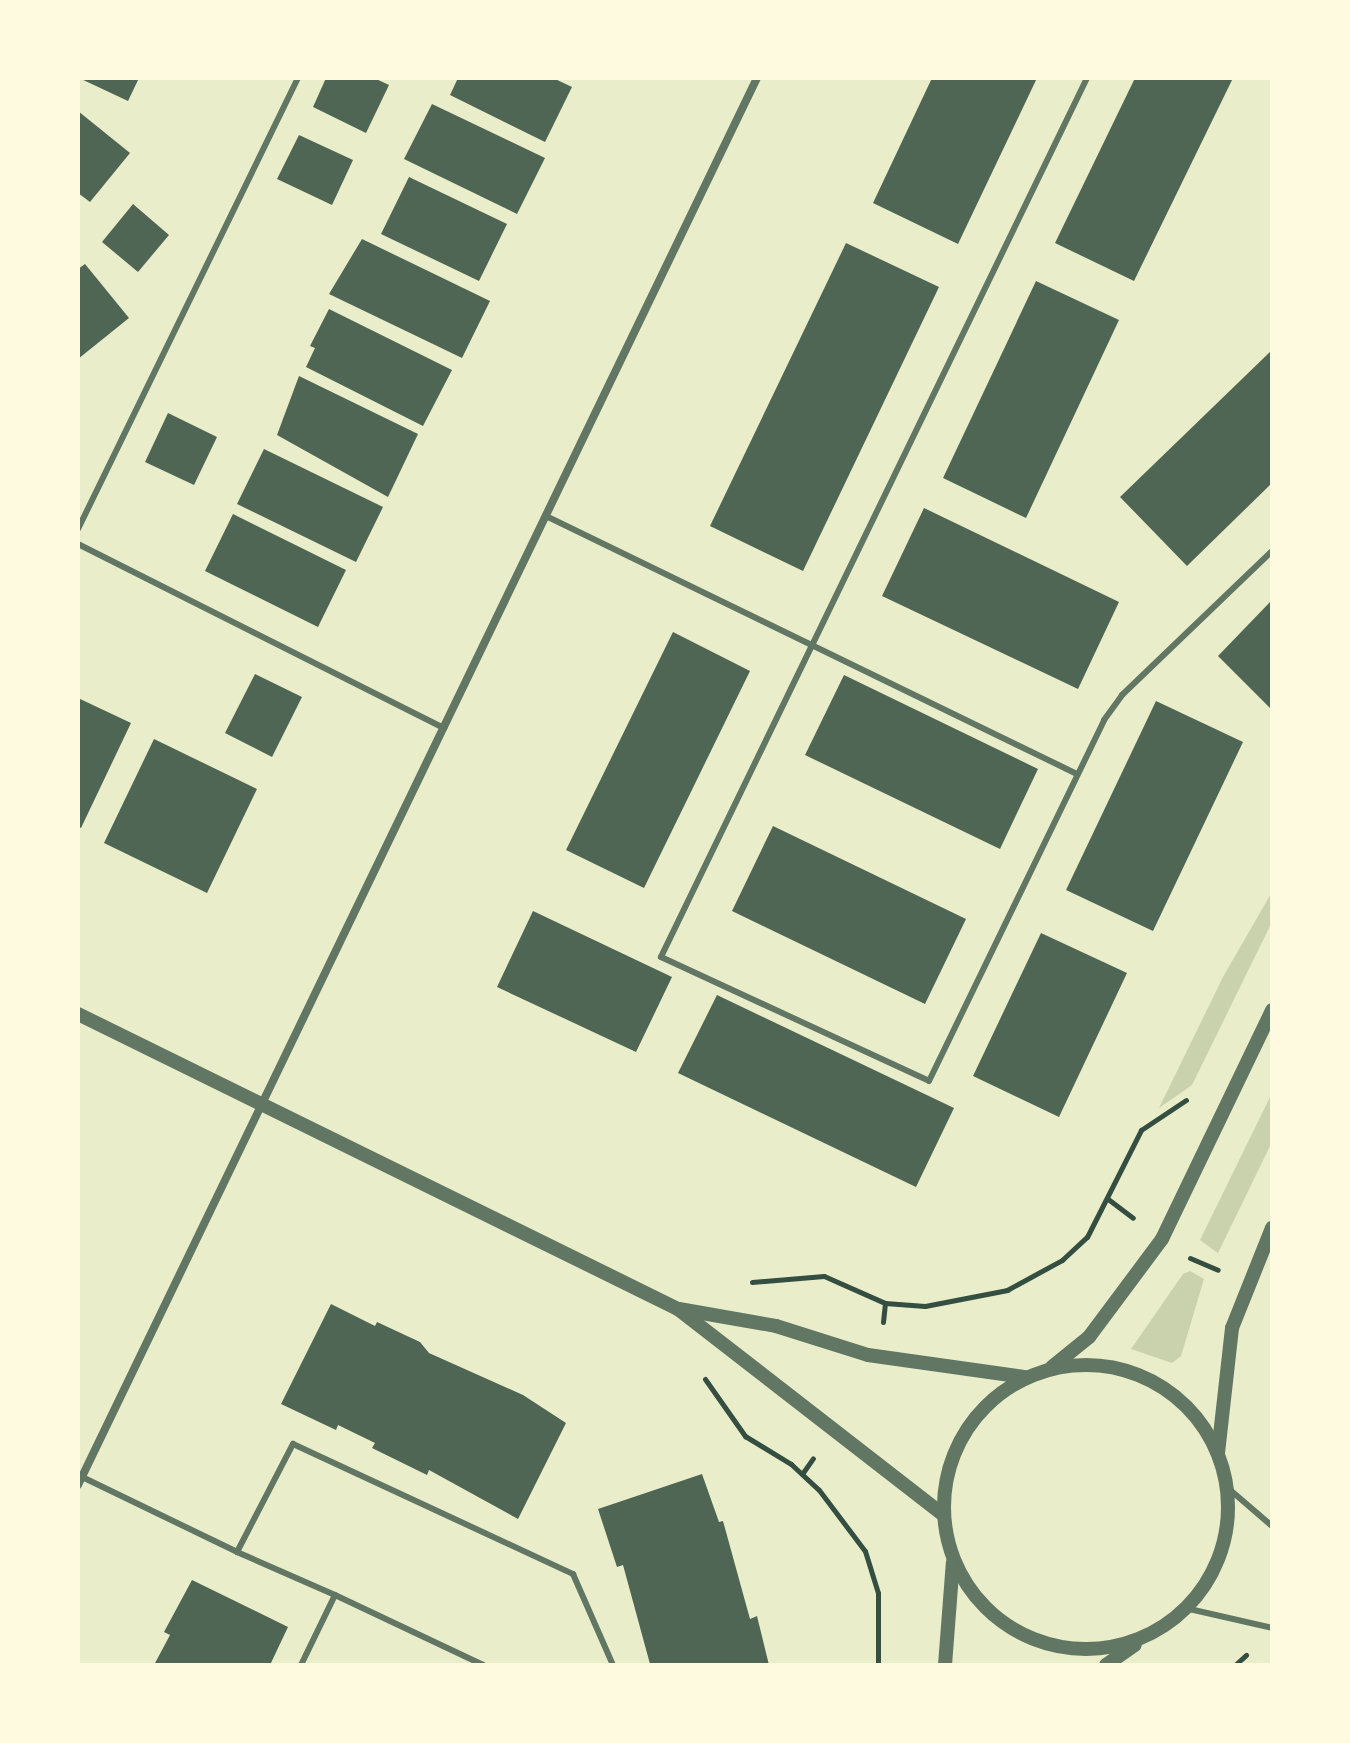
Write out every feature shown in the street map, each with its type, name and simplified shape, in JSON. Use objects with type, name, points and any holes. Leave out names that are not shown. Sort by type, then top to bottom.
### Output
[{"type":"street","points":[[79,1479],[548,517],[757,78]]},
{"type":"street","points":[[1052,1367],[1089,1337],[1162,1239],[1272,1010]]},
{"type":"street","points":[[78,1014],[678,1309],[942,1514]]},
{"type":"street","points":[[1218,1454],[1232,1328],[1272,1228]]},
{"type":"street","points":[[678,1309],[776,1326],[868,1355],[1025,1377]]},
{"type":"street","points":[[945,1665],[953,1562],[942,1514],[946,1472],[963,1433],[989,1400],[1025,1377],[1052,1367],[1092,1363],[1144,1377],[1168,1390],[1198,1418],[1218,1454],[1229,1489],[1218,1560],[1185,1608],[1106,1665]]},
{"type":"street","points":[[953,1562],[977,1601],[1013,1631],[1055,1647],[1102,1650],[1147,1637]]},
{"type":"lane","points":[[78,529],[298,78]]},
{"type":"lane","points":[[1087,78],[661,957],[929,1081],[1077,774],[1122,695],[1272,551]]},
{"type":"lane","points":[[548,517],[1077,774]]},
{"type":"lane","points":[[78,544],[444,728]]},
{"type":"lane","points":[[237,1552],[293,1444],[573,1574],[613,1665]]},
{"type":"lane","points":[[79,1479],[483,1665]]},
{"type":"lane","points":[[1229,1489],[1272,1526]]},
{"type":"lane","points":[[301,1665],[335,1595]]},
{"type":"lane","points":[[1185,1608],[1272,1628]]},
{"type":"path","points":[[824,1276],[885,1303],[925,1306],[1007,1290],[1036,1277],[1087,1237],[1141,1130]]},
{"type":"path","points":[[745,1436],[791,1464],[819,1490],[865,1551],[878,1593],[878,1665]]},
{"type":"green space","points":[[1272,892],[1272,922],[1192,1085],[1159,1108],[1224,975]]},
{"type":"green space","points":[[1272,1093],[1272,1142],[1218,1253],[1200,1240]]},
{"type":"green space","points":[[1190,1271],[1204,1279],[1181,1356],[1172,1363],[1131,1349],[1183,1274]]},
{"type":"building","points":[[79,78],[139,78],[128,101]]},
{"type":"building","points":[[326,78],[374,78],[389,85],[366,133],[313,107]]},
{"type":"building","points":[[458,78],[553,78],[572,87],[545,142],[450,95]]},
{"type":"building","points":[[932,78],[1037,78],[958,244],[873,203]]},
{"type":"building","points":[[1135,78],[1233,78],[1134,281],[1055,243]]},
{"type":"building","points":[[432,104],[545,158],[517,214],[404,159]]},
{"type":"building","points":[[78,111],[130,153],[90,202],[78,193]]},
{"type":"building","points":[[299,135],[353,160],[332,205],[277,179]]},
{"type":"building","points":[[409,177],[507,224],[479,281],[381,234]]},
{"type":"building","points":[[133,204],[169,235],[138,272],[102,242]]},
{"type":"building","points":[[362,239],[490,301],[462,358],[329,294]]},
{"type":"building","points":[[846,243],[939,287],[803,571],[710,526]]},
{"type":"building","points":[[85,264],[129,318],[78,359],[78,269]]},
{"type":"building","points":[[1036,281],[1119,320],[1026,518],[943,478]]},
{"type":"building","points":[[329,309],[452,370],[423,426],[306,367],[315,348],[310,346]]},
{"type":"building","points":[[1272,350],[1272,483],[1187,566],[1120,497]]},
{"type":"building","points":[[299,376],[418,434],[388,497],[277,435]]},
{"type":"building","points":[[168,413],[217,437],[194,485],[145,462]]},
{"type":"building","points":[[264,449],[383,507],[356,562],[237,504]]},
{"type":"building","points":[[924,508],[1119,602],[1078,689],[882,596]]},
{"type":"building","points":[[233,514],[346,570],[318,627],[205,571]]},
{"type":"building","points":[[1272,600],[1272,710],[1218,656]]},
{"type":"building","points":[[673,632],[750,671],[644,888],[566,850]]},
{"type":"building","points":[[255,674],[302,697],[272,757],[225,733]]},
{"type":"building","points":[[844,675],[1038,769],[1000,849],[805,755]]},
{"type":"building","points":[[78,698],[131,723],[81,828],[78,827]]},
{"type":"building","points":[[1156,701],[1243,742],[1153,931],[1066,890]]},
{"type":"building","points":[[154,739],[257,789],[207,893],[104,843]]},
{"type":"building","points":[[773,826],[966,919],[925,1004],[732,911]]},
{"type":"building","points":[[533,911],[672,977],[636,1052],[497,987]]},
{"type":"building","points":[[1041,933],[1127,973],[1059,1117],[973,1076]]},
{"type":"building","points":[[717,995],[954,1108],[916,1187],[678,1073]]},
{"type":"building","points":[[331,1304],[375,1326],[377,1322],[420,1342],[429,1353],[523,1395],[566,1423],[518,1519],[429,1470],[427,1475],[372,1448],[375,1443],[338,1425],[336,1430],[281,1404]]},
{"type":"building","points":[[702,1474],[719,1522],[723,1521],[750,1619],[757,1616],[769,1665],[650,1664],[623,1565],[617,1567],[598,1509]]},
{"type":"building","points":[[192,1580],[288,1627],[270,1665],[154,1665],[170,1635],[164,1632]]}]
